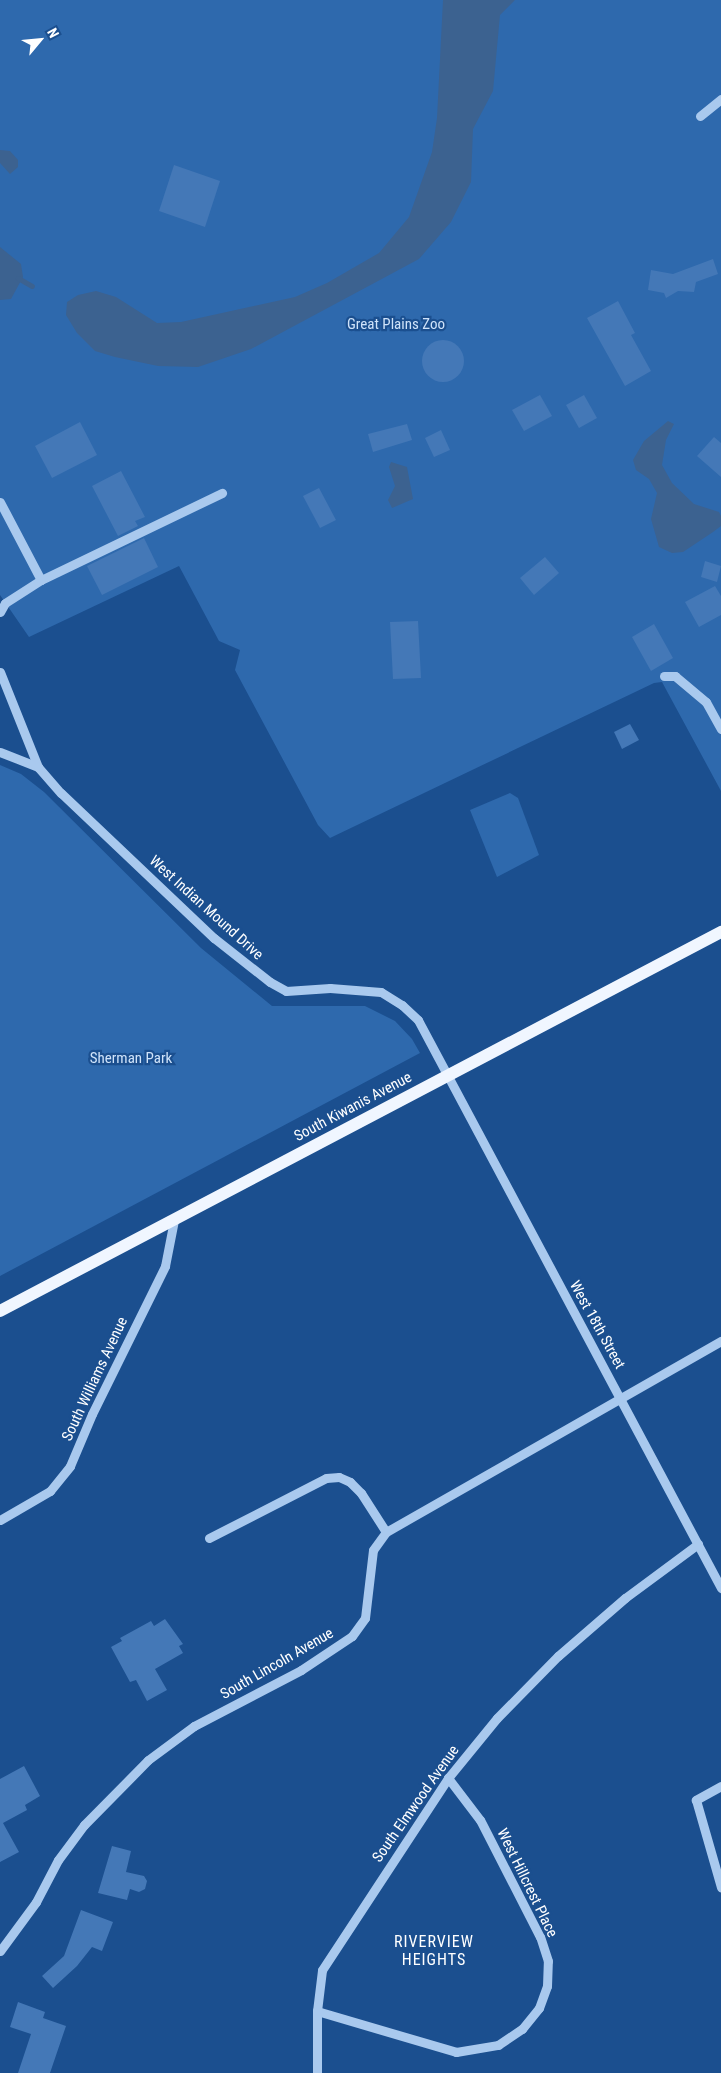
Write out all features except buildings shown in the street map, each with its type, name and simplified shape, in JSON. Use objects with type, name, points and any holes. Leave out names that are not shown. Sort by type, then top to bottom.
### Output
[{"type":"main road","name":"South Kiwanis Avenue","points":[[0,1311],[721,932]]},
{"type":"street","points":[[700,116],[721,99]]},
{"type":"street","points":[[0,612],[5,603],[41,580],[222,493]]},
{"type":"street","points":[[0,502],[41,580]]},
{"type":"street","points":[[0,672],[38,767]]},
{"type":"street","points":[[664,676],[675,676],[706,702],[721,729]]},
{"type":"street","name":"West Indian Mound Drive","points":[[0,752],[38,767],[68,800],[244,963],[286,991],[330,988],[381,992],[402,1005],[418,1020],[428,1035],[446,1076]]},
{"type":"street","name":"West 18th Street","points":[[446,1076],[622,1400],[721,1588]]},
{"type":"street","name":"South Williams Avenue","points":[[0,1520],[50,1491],[70,1466],[92,1414],[165,1266],[174,1220]]},
{"type":"street","points":[[622,1400],[721,1341]]},
{"type":"street","name":"South Lincoln Avenue","points":[[0,1951],[36,1902],[58,1860],[84,1825],[148,1760],[194,1726],[301,1670],[352,1636],[365,1618],[373,1550],[386,1532],[622,1400]]},
{"type":"street","points":[[210,1538],[326,1478],[339,1477],[350,1482],[361,1493],[386,1532]]},
{"type":"street","name":"South Elmwood Avenue","points":[[317,2073],[317,2011],[322,1970],[448,1778],[497,1718],[558,1656],[626,1598],[698,1544]]},
{"type":"street","name":"West Hillcrest Place","points":[[317,2011],[456,2052],[498,2045],[522,2030],[539,2008],[547,1986],[548,1961],[540,1938],[480,1820],[448,1778]]},
{"type":"street","points":[[721,1786],[696,1800],[721,1887]]},
{"type":"green space","name":"Great Plains Zoo","points":[[0,0],[721,0],[721,791],[662,682],[654,683],[330,838],[318,825],[235,670],[240,650],[219,641],[179,566],[29,637],[0,595]]},
{"type":"green space","name":"Sherman Park","points":[[0,765],[21,774],[44,792],[201,948],[272,1006],[365,1006],[395,1021],[412,1039],[420,1053],[0,1276]]},
{"type":"green space","points":[[510,793],[518,798],[539,855],[497,877],[470,810]]},
{"type":"shaded area","points":[[443,0],[515,0],[500,15],[493,91],[473,129],[471,182],[451,222],[419,259],[251,349],[198,367],[158,366],[115,357],[95,351],[77,333],[66,315],[67,302],[78,295],[96,291],[116,297],[157,323],[181,322],[295,297],[327,283],[379,253],[409,217],[432,152],[437,118]]},
{"type":"shaded area","points":[[0,150],[10,151],[18,160],[18,167],[10,174],[0,163]]},
{"type":"shaded area","points":[[0,247],[21,264],[23,277],[11,299],[0,300]]},
{"type":"shaded area","points":[[668,421],[674,424],[666,440],[662,465],[672,483],[694,504],[719,512],[721,516],[721,526],[683,552],[672,553],[659,547],[651,519],[657,493],[649,479],[636,470],[633,460],[644,441]]},
{"type":"shaded area","points":[[391,462],[407,467],[413,499],[392,508],[388,500],[395,486],[389,467]]},
{"type":"waterway","points":[[18,278],[32,286]]},
{"type":"district","name":"RIVERVIEW HEIGHTS","points":[[434,1951]]}]
